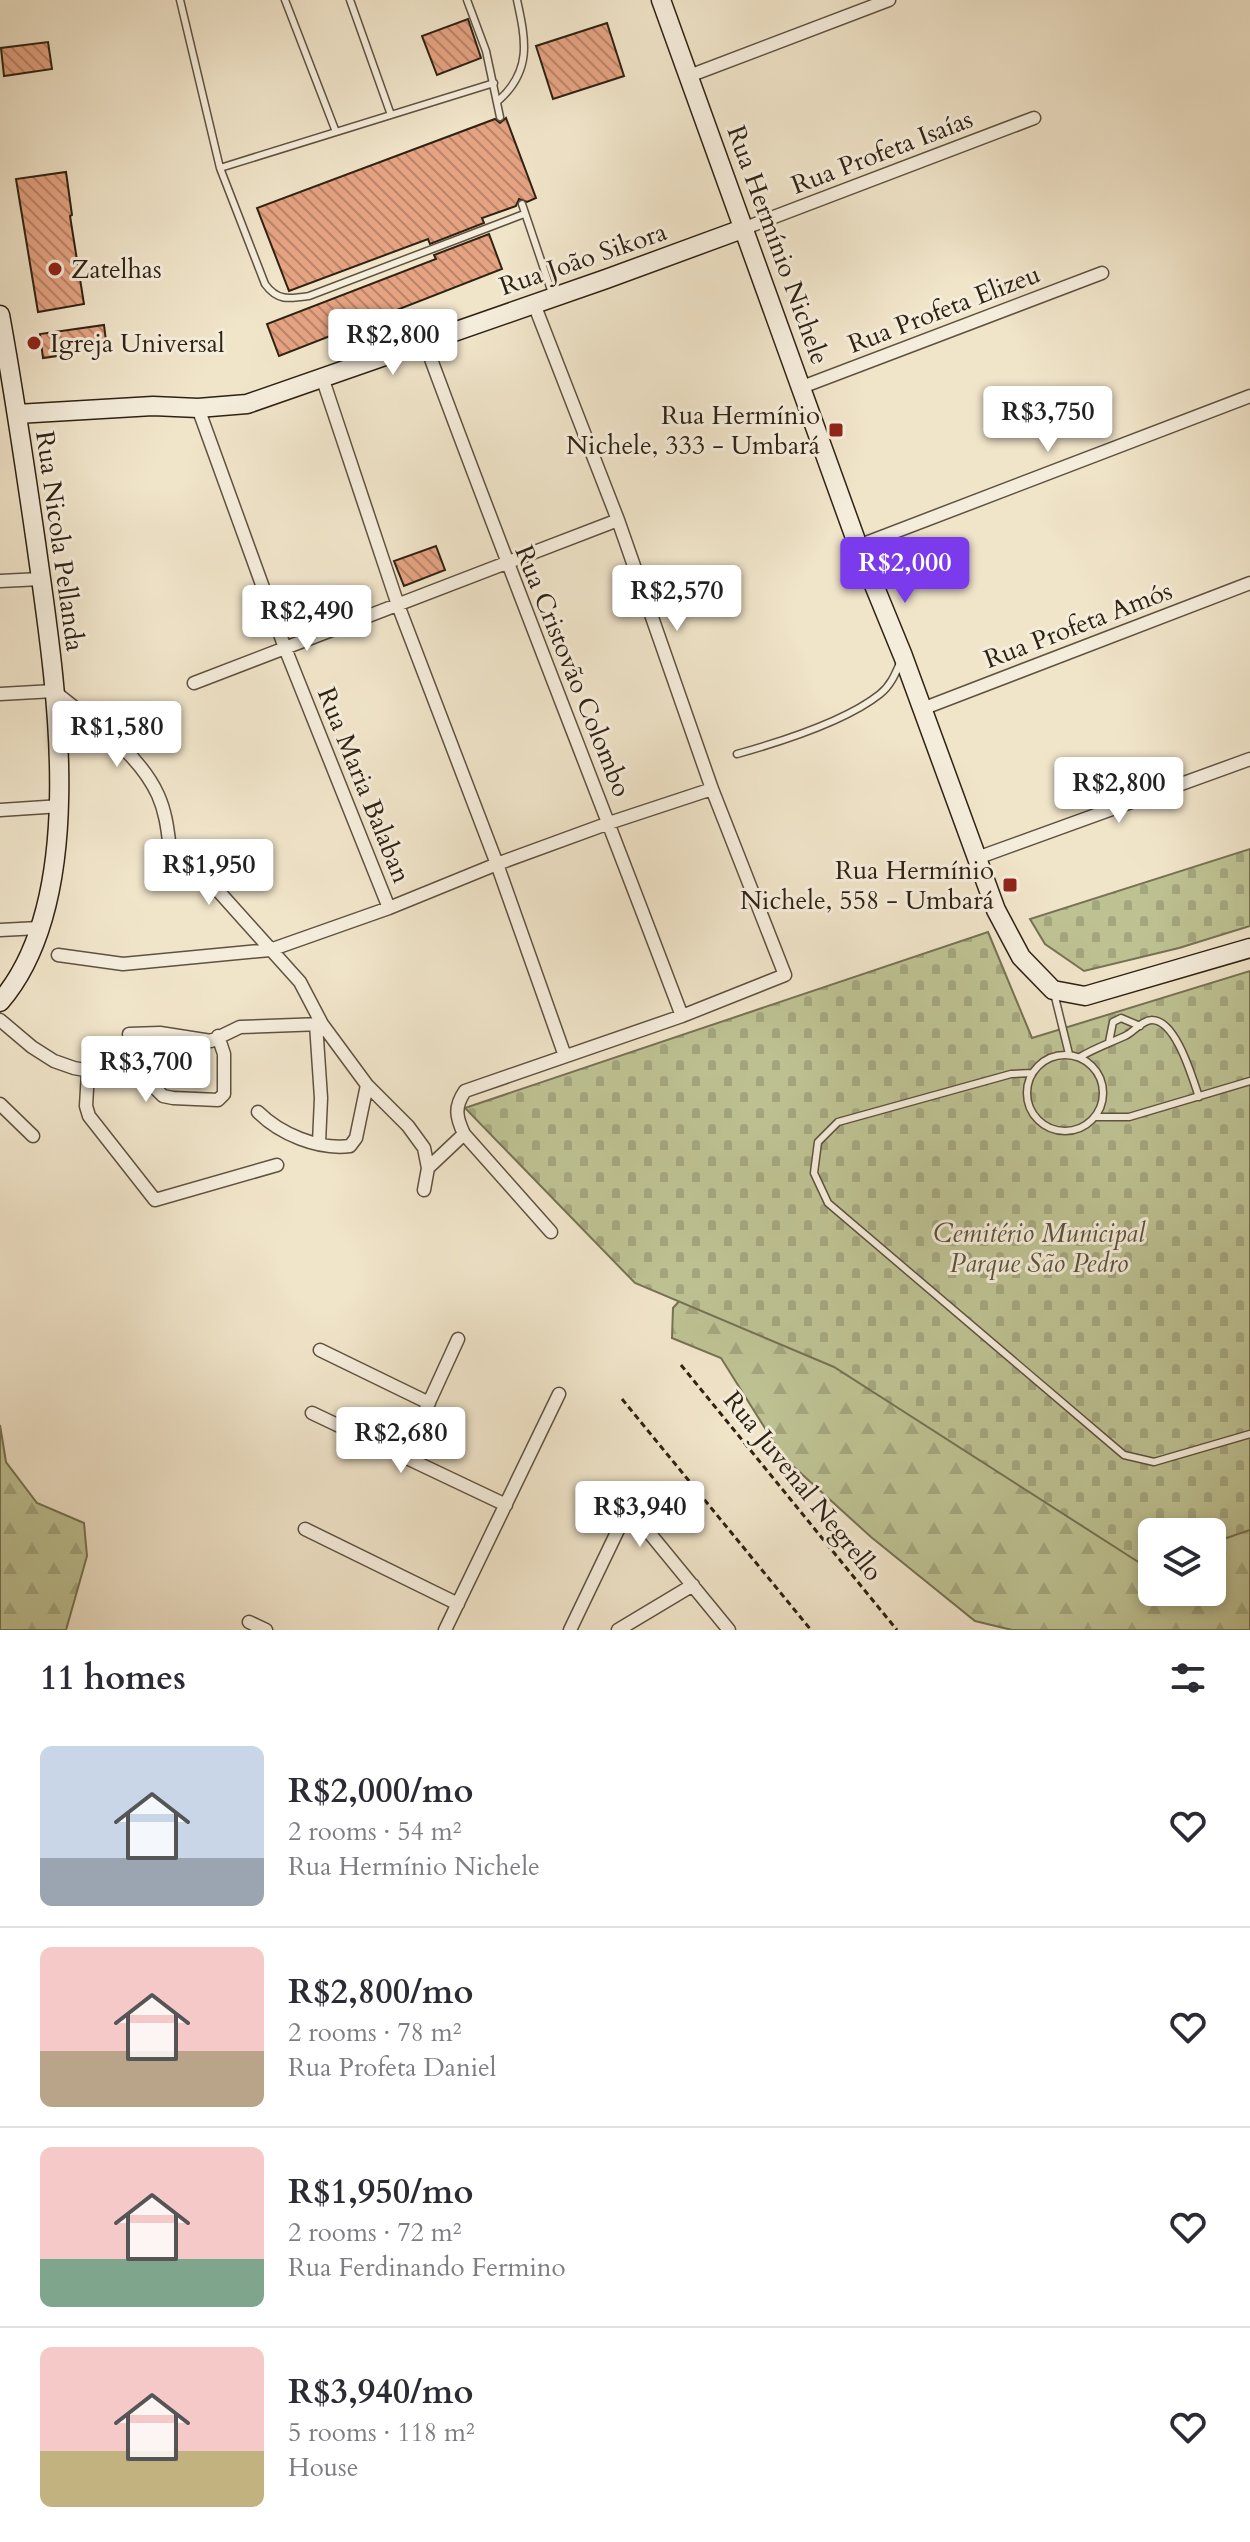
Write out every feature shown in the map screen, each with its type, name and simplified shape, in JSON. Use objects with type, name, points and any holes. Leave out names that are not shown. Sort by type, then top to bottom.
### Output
[{"type":"street","name":"Rua Hermínio Nichele","points":[[661,0],[858,546],[903,656],[996,910],[1021,957],[1053,990]]},
{"type":"street","points":[[689,76],[889,0]]},
{"type":"street","name":"Rua Profeta Isaías","points":[[745,228],[1034,118]]},
{"type":"street","name":"Rua João Sikora","points":[[9,414],[247,404],[323,380],[745,228]]},
{"type":"street","name":"Rua Profeta Elizeu","points":[[802,387],[1102,273]]},
{"type":"street","points":[[534,304],[618,520],[712,789],[785,975],[682,1016],[465,1091],[456,1107],[456,1119],[464,1134],[551,1232]]},
{"type":"street","name":"Rua Nicola Pellanda","points":[[0,315],[9,414],[41,579],[54,691],[61,806],[49,897],[15,985],[0,1002]]},
{"type":"street","name":"Rua Cristovão Colombo","points":[[425,343],[506,563],[682,1016]]},
{"type":"street","points":[[323,380],[398,605],[497,864],[565,1056]]},
{"type":"street","points":[[858,546],[1250,396]]},
{"type":"street","name":"Rua Maria Balaban","points":[[198,408],[285,648],[389,908]]},
{"type":"street","points":[[194,683],[618,520]]},
{"type":"street","points":[[0,581],[41,579]]},
{"type":"street","name":"Rua Profeta Amós","points":[[922,709],[1250,583]]},
{"type":"street","points":[[0,694],[54,691],[126,751],[144,772],[158,794],[166,817],[170,849],[195,865],[300,982],[319,1024],[367,1085],[408,1126],[424,1148],[428,1168],[424,1190]]},
{"type":"street","points":[[977,858],[1250,759]]},
{"type":"street","points":[[58,955],[123,964],[270,950],[389,908],[609,823],[712,789]]},
{"type":"street","points":[[0,810],[61,806]]},
{"type":"street","points":[[0,930],[39,928]]},
{"type":"street","points":[[1053,990],[1085,996],[1250,948]]},
{"type":"street","points":[[0,1020],[54,1061],[88,1072],[149,1082],[163,1096],[173,1098],[218,1100],[224,1094],[224,1054],[218,1036]]},
{"type":"street","points":[[129,1034],[160,1033],[211,1041],[240,1027],[319,1024]]},
{"type":"street","points":[[319,1024],[319,1143]]},
{"type":"street","points":[[88,1072],[86,1106],[89,1116],[155,1200],[277,1165]]},
{"type":"street","points":[[258,1112],[290,1135],[319,1143],[350,1146],[356,1138],[367,1085]]},
{"type":"street","points":[[0,1104],[33,1136]]},
{"type":"street","points":[[428,1168],[464,1134]]},
{"type":"street","points":[[404,1457],[458,1339]]},
{"type":"street","points":[[320,1350],[429,1403]]},
{"type":"street","points":[[445,1630],[559,1394]]},
{"type":"street","points":[[312,1413],[506,1505]]},
{"type":"street","points":[[570,1630],[618,1530],[627,1520],[643,1526],[729,1630]]},
{"type":"street","points":[[305,1529],[458,1604]]},
{"type":"street","points":[[618,1630],[693,1585]]},
{"type":"street","points":[[249,1622],[266,1630]]},
{"type":"lane","points":[[180,0],[220,168],[272,295],[285,300],[309,296],[524,214]]},
{"type":"lane","points":[[285,0],[336,132]]},
{"type":"lane","points":[[350,0],[391,115]]},
{"type":"lane","points":[[467,0],[486,51],[500,117]]},
{"type":"lane","points":[[498,101],[513,88],[523,64],[526,39],[517,0]]},
{"type":"lane","points":[[220,168],[494,83]]},
{"type":"lane","points":[[522,204],[553,296]]},
{"type":"lane","points":[[737,754],[785,740],[846,714],[880,694],[894,678],[903,656]]},
{"type":"lane","points":[[1053,990],[1069,1054]]},
{"type":"lane","points":[[1109,1042],[1113,1022],[1121,1018],[1140,1026]]},
{"type":"lane","points":[[1080,1057],[1128,1035],[1148,1020],[1156,1020],[1169,1029],[1185,1057],[1199,1097]]},
{"type":"lane","points":[[1069,1054],[1080,1057],[1093,1066],[1103,1083],[1104,1095],[1096,1117],[1075,1130],[1049,1128],[1031,1111],[1027,1098],[1032,1073],[1048,1059],[1069,1054]]},
{"type":"lane","points":[[1032,1073],[1011,1074],[838,1122],[818,1142],[814,1173],[828,1203],[1124,1455],[1154,1462],[1250,1434]]},
{"type":"lane","points":[[1096,1117],[1129,1117],[1250,1081]]},
{"type":"path","name":"Rua Juvenal Negrello","points":[[681,1365],[897,1630]]},
{"type":"path","points":[[622,1399],[811,1630]]},
{"type":"green space","points":[[1250,849],[1250,926],[1179,948],[1084,971],[1045,944],[1030,919]]},
{"type":"green space","name":"Cemitério Municipal Parque São Pedro","points":[[988,932],[1032,1038],[1250,971],[1250,1530],[1226,1538],[1226,1518],[1138,1518],[1138,1562],[834,1367],[635,1283],[465,1108]]},
{"type":"green space","points":[[699,1279],[1138,1546],[1138,1606],[1226,1606],[1226,1534],[1250,1528],[1250,1630],[1012,1630],[975,1621],[871,1537],[783,1457],[721,1358],[672,1338],[673,1308]]},
{"type":"green space","points":[[0,1425],[6,1462],[37,1503],[84,1523],[87,1556],[66,1630],[0,1630]]},
{"type":"building","points":[[468,19],[481,58],[437,75],[422,36]]},
{"type":"building","points":[[607,23],[624,76],[553,99],[536,46]]},
{"type":"building","points":[[48,42],[52,69],[4,76],[1,48]]},
{"type":"building","points":[[506,118],[536,198],[527,202],[519,199],[516,206],[482,218],[484,223],[430,244],[428,239],[289,291],[257,208],[495,119],[500,123]]},
{"type":"building","points":[[66,172],[84,304],[38,312],[16,179]]},
{"type":"building","points":[[489,234],[502,269],[279,356],[267,324],[436,259],[434,255]]},
{"type":"building","points":[[104,325],[107,349],[43,358],[40,334]]},
{"type":"building","points":[[436,546],[445,570],[404,586],[394,561]]},
{"type":"place","name":"Zatelhas","points":[[55,269]]},
{"type":"place","name":"Igreja Universal","points":[[34,343]]},
{"type":"place","name":"Rua Hermínio Nichele, 333 - Umbará","points":[[836,430]]},
{"type":"place","name":"Rua Hermínio Nichele, 558 - Umbará","points":[[1010,885]]}]
